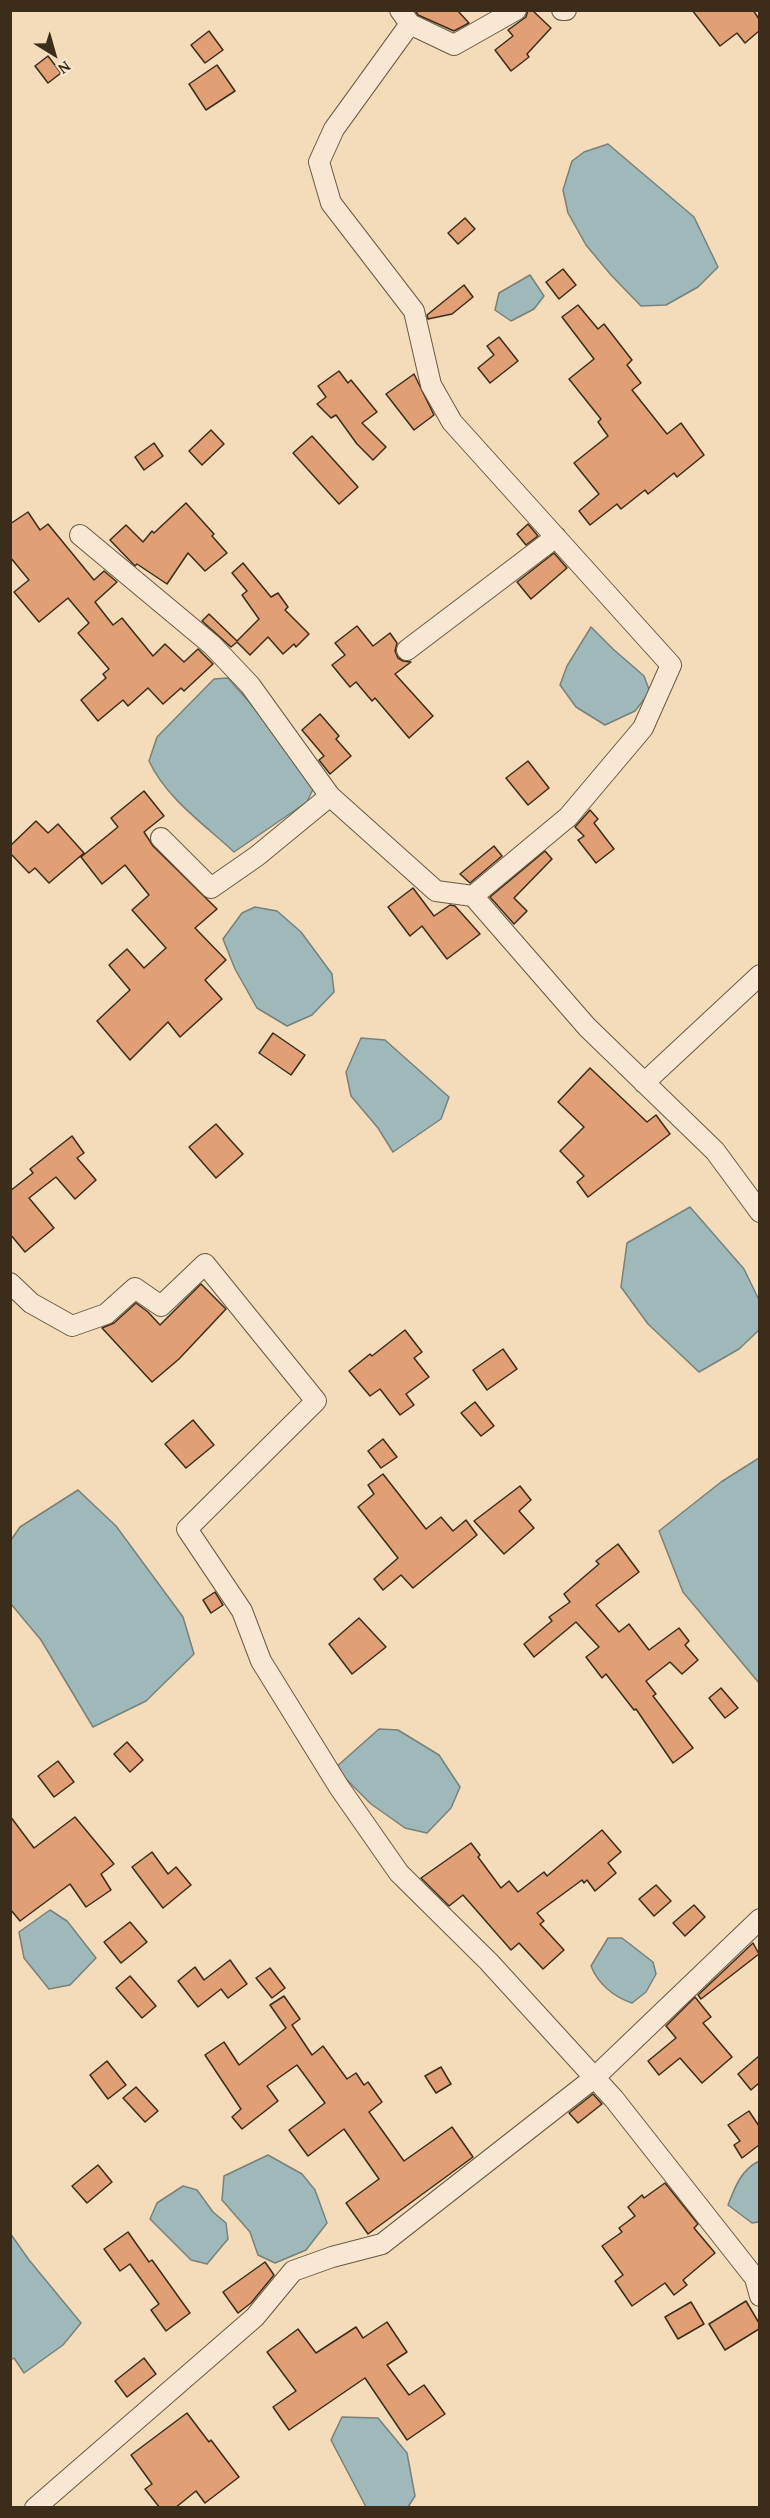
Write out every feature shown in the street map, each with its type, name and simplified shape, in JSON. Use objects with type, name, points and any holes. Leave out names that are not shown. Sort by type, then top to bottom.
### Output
[{"type":"street","points":[[473,896],[568,817],[643,728],[671,665],[452,422],[431,385],[414,311],[331,203],[319,162],[334,129],[405,17],[454,45],[516,10]]},
{"type":"street","points":[[80,535],[212,645],[250,685],[330,796],[436,891],[473,896],[587,1028],[715,1151],[759,1212]]},
{"type":"street","points":[[407,650],[556,537]]},
{"type":"street","points":[[161,838],[211,888],[257,856],[330,796]]},
{"type":"street","points":[[644,1083],[759,975]]},
{"type":"street","points":[[10,1283],[31,1303],[72,1326],[106,1314],[135,1288],[162,1306],[205,1264],[316,1401],[187,1529],[242,1611],[261,1661],[339,1787],[399,1874],[489,1962],[594,2078],[755,2278],[759,2296]]},
{"type":"street","points":[[35,2508],[255,2317],[293,2271],[332,2257],[382,2244],[594,2078],[759,1919]]},
{"type":"water","points":[[608,144],[694,217],[718,267],[698,287],[666,305],[641,306],[586,245],[568,213],[563,190],[572,161],[584,152]]},
{"type":"water","points":[[530,275],[544,296],[534,309],[511,321],[495,310],[499,293]]},
{"type":"water","points":[[591,627],[644,676],[650,692],[635,711],[605,725],[576,707],[560,685],[567,666]]},
{"type":"water","points":[[228,678],[308,769],[314,787],[307,802],[234,852],[176,799],[165,787],[149,761],[157,737],[214,679]]},
{"type":"water","points":[[255,907],[277,911],[301,932],[332,974],[334,992],[312,1015],[287,1026],[257,1008],[235,969],[223,939],[242,913]]},
{"type":"water","points":[[361,1038],[385,1040],[449,1097],[441,1119],[393,1152],[378,1128],[351,1096],[346,1072]]},
{"type":"water","points":[[690,1207],[744,1269],[759,1300],[759,1330],[739,1349],[699,1372],[648,1324],[621,1287],[627,1243]]},
{"type":"water","points":[[759,1458],[759,1683],[683,1592],[659,1531],[721,1482]]},
{"type":"water","points":[[78,1490],[116,1526],[183,1617],[194,1654],[146,1701],[93,1727],[41,1640],[11,1604],[11,1540],[20,1527]]},
{"type":"water","points":[[379,1729],[398,1730],[439,1755],[460,1787],[451,1808],[427,1833],[405,1828],[371,1804],[335,1768]]},
{"type":"water","points":[[50,1910],[67,1921],[96,1958],[70,1985],[49,1989],[24,1958],[19,1932]]},
{"type":"water","points":[[608,1938],[622,1938],[653,1962],[656,1974],[646,1992],[632,2003],[607,1989],[591,1966]]},
{"type":"water","points":[[268,2155],[302,2174],[315,2190],[327,2223],[306,2250],[275,2263],[258,2255],[250,2232],[222,2200],[224,2176]]},
{"type":"water","points":[[759,2161],[759,2222],[752,2223],[728,2205],[743,2174]]},
{"type":"water","points":[[183,2186],[197,2190],[213,2212],[226,2223],[228,2239],[207,2264],[191,2260],[150,2219],[157,2203]]},
{"type":"water","points":[[10,2233],[29,2260],[81,2323],[63,2345],[24,2373],[14,2358],[11,2360]]},
{"type":"water","points":[[342,2417],[378,2418],[407,2453],[415,2496],[408,2507],[366,2507],[331,2440]]},
{"type":"building","points":[[415,10],[457,10],[469,23],[454,31],[418,15]]},
{"type":"building","points":[[528,10],[532,10],[551,28],[527,54],[529,57],[511,71],[495,50],[513,36],[508,30],[526,17]]},
{"type":"building","points":[[692,10],[753,10],[759,19],[759,31],[745,43],[737,33],[720,46]]},
{"type":"building","points":[[209,31],[223,50],[205,63],[191,45]]},
{"type":"building","points":[[48,56],[61,73],[48,83],[35,66]]},
{"type":"building","points":[[217,65],[235,91],[206,110],[189,84]]},
{"type":"building","points":[[465,218],[475,229],[458,244],[448,233]]},
{"type":"building","points":[[563,269],[576,285],[559,299],[546,282]]},
{"type":"building","points":[[464,285],[473,297],[452,314],[428,319],[427,315]]},
{"type":"building","points":[[578,305],[598,329],[604,324],[632,360],[627,365],[641,383],[632,390],[667,434],[681,423],[704,455],[677,477],[674,473],[648,494],[645,490],[621,509],[617,504],[590,525],[579,511],[599,494],[574,463],[608,436],[598,422],[601,419],[569,379],[594,359],[562,317]]},
{"type":"building","points":[[499,337],[518,361],[490,383],[478,368],[494,355],[487,346]]},
{"type":"building","points":[[339,371],[348,383],[351,380],[377,412],[362,423],[386,447],[373,460],[357,444],[336,415],[331,418],[317,404],[326,397],[318,386]]},
{"type":"building","points":[[414,374],[434,415],[414,430],[386,394]]},
{"type":"building","points":[[211,430],[224,444],[202,465],[189,451]]},
{"type":"building","points":[[312,436],[358,487],[339,504],[293,453]]},
{"type":"building","points":[[154,443],[163,456],[144,470],[135,457]]},
{"type":"building","points":[[186,503],[214,534],[212,536],[227,553],[205,571],[188,553],[167,584],[137,564],[135,566],[110,540],[126,525],[143,542],[152,531],[154,533]]},
{"type":"building","points":[[28,512],[40,530],[48,524],[94,580],[104,571],[117,582],[95,602],[113,625],[122,618],[153,656],[165,644],[184,662],[198,649],[213,664],[184,691],[181,688],[163,704],[148,688],[128,706],[123,700],[98,721],[81,700],[106,678],[103,674],[109,669],[78,633],[89,623],[68,598],[39,622],[14,592],[29,580],[10,557],[10,524]]},
{"type":"building","points":[[528,524],[538,536],[526,545],[517,534]]},
{"type":"building","points":[[554,553],[567,568],[531,599],[517,582]]},
{"type":"building","points":[[243,563],[271,597],[278,593],[288,607],[285,610],[309,634],[296,647],[294,644],[283,654],[268,637],[250,655],[237,642],[231,647],[202,621],[209,614],[237,641],[259,619],[242,595],[247,591],[232,573]]},
{"type":"building","points":[[357,626],[373,646],[390,633],[397,643],[395,651],[398,658],[411,662],[395,674],[433,716],[409,738],[375,698],[372,701],[356,682],[350,687],[332,665],[345,655],[335,643]]},
{"type":"building","points":[[320,714],[339,736],[336,739],[351,756],[330,774],[319,760],[324,756],[302,730]]},
{"type":"building","points":[[528,761],[549,788],[528,805],[506,778]]},
{"type":"building","points":[[144,791],[164,816],[144,832],[153,846],[217,909],[195,928],[226,960],[205,980],[222,999],[180,1037],[168,1022],[130,1060],[97,1021],[130,990],[109,965],[127,949],[144,968],[166,948],[132,910],[149,895],[125,865],[102,884],[81,857],[118,827],[111,818]]},
{"type":"building","points":[[590,810],[598,819],[594,823],[614,849],[596,863],[578,840],[584,836],[575,827]]},
{"type":"building","points":[[36,821],[48,833],[58,824],[84,853],[49,883],[35,868],[29,873],[10,853],[10,846]]},
{"type":"building","points":[[494,846],[502,856],[470,883],[460,874]]},
{"type":"building","points":[[545,851],[552,859],[514,898],[527,911],[514,924],[490,897]]},
{"type":"building","points":[[413,888],[434,916],[450,905],[455,906],[480,934],[447,959],[422,926],[410,936],[388,907]]},
{"type":"building","points":[[273,1033],[305,1055],[291,1075],[259,1053]]},
{"type":"building","points":[[590,1068],[647,1122],[656,1115],[670,1134],[588,1197],[577,1182],[584,1176],[560,1151],[584,1127],[558,1102]]},
{"type":"building","points":[[216,1124],[243,1154],[216,1178],[189,1147]]},
{"type":"building","points":[[72,1136],[84,1153],[77,1158],[96,1180],[75,1199],[56,1177],[29,1198],[54,1228],[25,1252],[10,1234],[10,1191],[33,1173],[30,1169]]},
{"type":"building","points":[[201,1284],[226,1309],[179,1359],[152,1382],[102,1328],[114,1323],[136,1303],[160,1325]]},
{"type":"building","points":[[405,1330],[422,1352],[414,1358],[429,1377],[406,1394],[414,1405],[400,1415],[380,1389],[370,1396],[349,1371]]},
{"type":"building","points":[[503,1349],[517,1369],[487,1390],[473,1370]]},
{"type":"building","points":[[475,1402],[494,1426],[481,1436],[461,1413]]},
{"type":"building","points":[[193,1420],[214,1445],[186,1468],[165,1444]]},
{"type":"building","points":[[383,1439],[397,1457],[381,1468],[368,1451]]},
{"type":"building","points":[[383,1474],[426,1529],[441,1517],[453,1531],[466,1520],[477,1535],[413,1588],[401,1575],[383,1590],[374,1579],[398,1558],[358,1507],[374,1494],[368,1485]]},
{"type":"building","points":[[520,1486],[531,1500],[519,1511],[534,1528],[504,1554],[474,1521]]},
{"type":"building","points":[[618,1544],[639,1572],[596,1605],[619,1632],[629,1624],[649,1650],[679,1628],[689,1641],[685,1645],[698,1660],[682,1674],[670,1662],[646,1681],[656,1694],[653,1696],[693,1748],[673,1763],[636,1709],[634,1710],[606,1674],[602,1678],[586,1657],[599,1647],[576,1622],[534,1657],[524,1644],[552,1621],[549,1617],[570,1602],[564,1594],[599,1564],[596,1561]]},
{"type":"building","points":[[215,1592],[223,1605],[211,1613],[203,1600]]},
{"type":"building","points":[[359,1618],[386,1647],[352,1674],[329,1644]]},
{"type":"building","points":[[721,1688],[738,1708],[725,1718],[709,1698]]},
{"type":"building","points":[[127,1742],[143,1760],[130,1772],[114,1754]]},
{"type":"building","points":[[58,1761],[74,1782],[54,1797],[38,1776]]},
{"type":"building","points":[[10,1816],[34,1848],[75,1817],[114,1864],[101,1874],[111,1890],[86,1907],[70,1884],[20,1921],[10,1909]]},
{"type":"building","points":[[602,1830],[621,1852],[608,1863],[616,1873],[595,1891],[587,1880],[584,1883],[582,1880],[537,1913],[544,1921],[540,1924],[564,1950],[543,1969],[519,1943],[511,1950],[463,1895],[449,1906],[421,1878],[471,1843],[480,1855],[478,1857],[501,1888],[509,1881],[518,1892],[544,1872],[547,1876]]},
{"type":"building","points":[[152,1852],[168,1874],[176,1867],[191,1885],[163,1908],[132,1867]]},
{"type":"building","points":[[656,1885],[671,1901],[654,1916],[639,1899]]},
{"type":"building","points":[[694,1905],[705,1917],[685,1936],[673,1923]]},
{"type":"building","points":[[130,1922],[147,1942],[121,1963],[104,1942]]},
{"type":"building","points":[[753,1943],[759,1954],[701,1999],[698,1995]]},
{"type":"building","points":[[230,1960],[247,1984],[228,1998],[221,1989],[198,2007],[178,1981],[195,1967],[204,1980]]},
{"type":"building","points":[[270,1968],[285,1988],[272,1998],[256,1978]]},
{"type":"building","points":[[130,1976],[156,2006],[142,2018],[116,1988]]},
{"type":"building","points":[[284,1996],[300,2019],[292,2025],[312,2055],[323,2046],[347,2079],[356,2073],[364,2085],[368,2082],[382,2102],[369,2112],[404,2161],[452,2127],[473,2157],[368,2234],[346,2203],[379,2179],[344,2129],[308,2156],[289,2130],[325,2103],[297,2065],[267,2086],[278,2101],[242,2129],[232,2117],[241,2109],[205,2055],[224,2042],[239,2065],[286,2028],[270,2005]]},
{"type":"building","points":[[695,1997],[711,2017],[703,2023],[732,2057],[702,2083],[680,2058],[659,2075],[648,2061],[676,2038],[666,2026]]},
{"type":"building","points":[[759,2056],[759,2083],[751,2090],[738,2074]]},
{"type":"building","points":[[107,2061],[126,2085],[108,2099],[90,2075]]},
{"type":"building","points":[[441,2067],[451,2084],[436,2093],[425,2076]]},
{"type":"building","points":[[136,2087],[158,2111],[145,2122],[123,2098]]},
{"type":"building","points":[[593,2094],[602,2104],[578,2123],[569,2113]]},
{"type":"building","points":[[749,2111],[759,2126],[759,2145],[742,2158],[734,2145],[740,2141],[728,2125]]},
{"type":"building","points":[[98,2165],[112,2182],[87,2203],[72,2186]]},
{"type":"building","points":[[665,2183],[698,2224],[694,2228],[715,2253],[683,2280],[687,2285],[674,2295],[665,2283],[632,2306],[615,2281],[623,2275],[602,2246],[622,2232],[619,2228],[635,2216],[628,2207],[642,2195],[644,2198]]},
{"type":"building","points":[[128,2232],[149,2262],[152,2260],[190,2313],[166,2331],[151,2310],[159,2304],[130,2264],[120,2271],[104,2249]]},
{"type":"building","points":[[265,2262],[274,2275],[251,2303],[238,2313],[223,2292]]},
{"type":"building","points":[[746,2301],[759,2323],[759,2329],[725,2350],[709,2324]]},
{"type":"building","points":[[691,2302],[704,2324],[678,2339],[665,2317]]},
{"type":"building","points":[[387,2322],[407,2352],[387,2365],[409,2395],[424,2385],[445,2414],[407,2440],[365,2378],[289,2430],[273,2407],[296,2391],[267,2352],[298,2329],[316,2353],[356,2327],[363,2338]]},
{"type":"building","points":[[144,2358],[156,2374],[127,2397],[115,2381]]},
{"type":"building","points":[[187,2413],[239,2477],[205,2503],[196,2491],[175,2508],[160,2508],[145,2489],[152,2484],[131,2455]]}]
